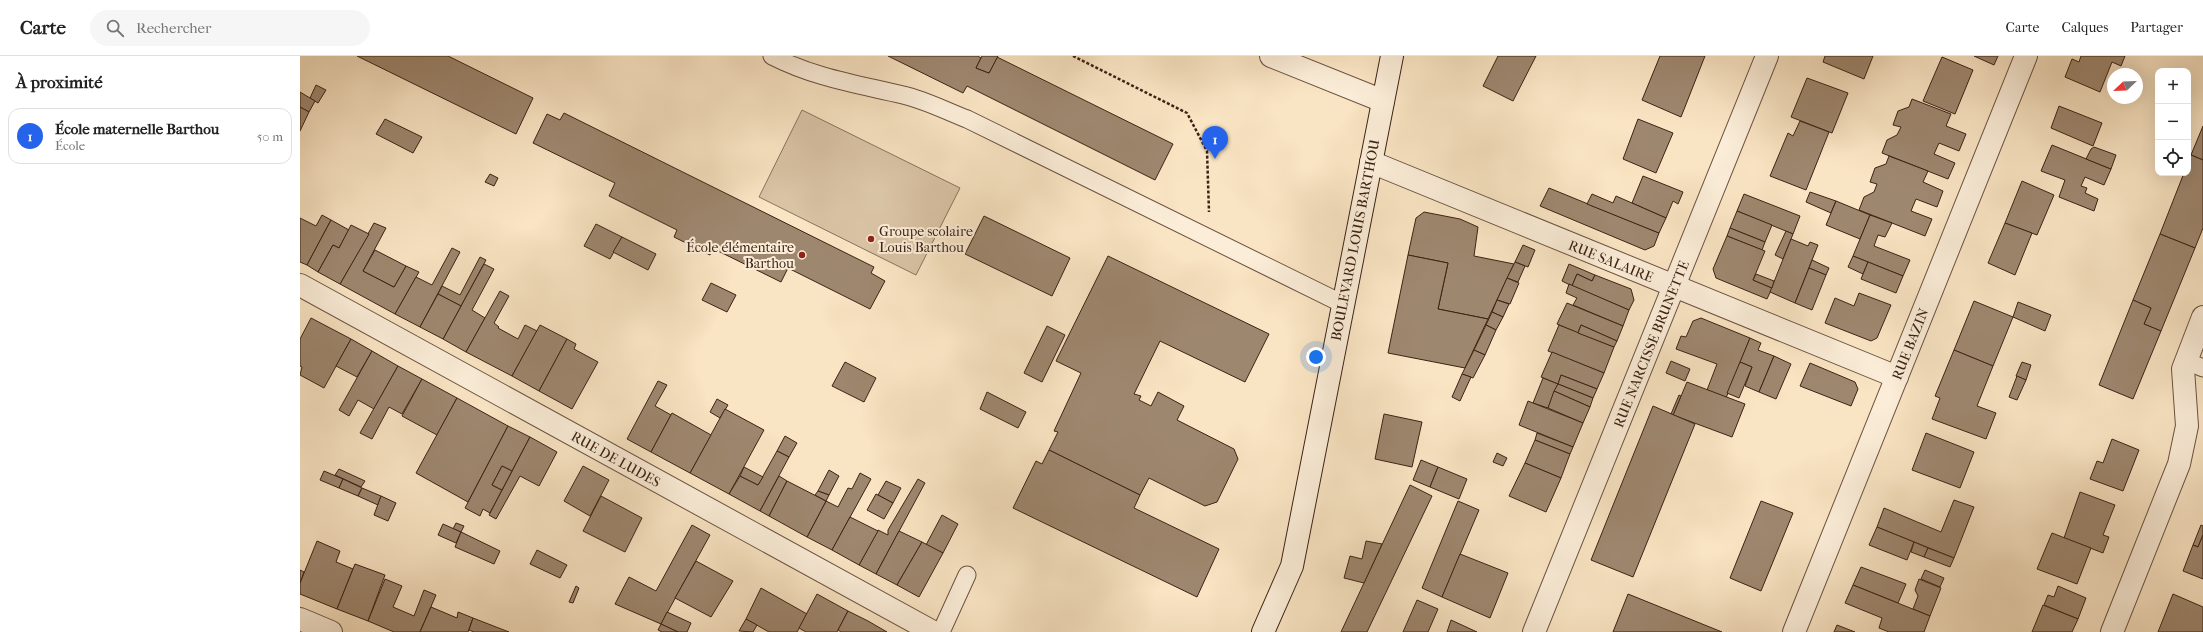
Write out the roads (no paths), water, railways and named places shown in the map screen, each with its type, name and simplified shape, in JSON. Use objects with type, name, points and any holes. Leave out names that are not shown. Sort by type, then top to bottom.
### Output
[{"type":"street","points":[[1271,56],[1383,102]]},
{"type":"street","name":"BOULEVARD LOUIS BARTHOU","points":[[1263,632],[1292,566],[1392,56]]},
{"type":"street","name":"RUE NARCISSE BRUNETTE","points":[[1534,632],[1767,56]]},
{"type":"street","name":"RUE BAZIN","points":[[1794,632],[2026,56]]},
{"type":"street","name":"RUE SALAIRE","points":[[1371,162],[1897,377]]},
{"type":"street","name":"RUE DE LUDES","points":[[300,285],[933,632]]},
{"type":"street","points":[[2112,632],[2179,464],[2187,426],[2183,369],[2195,364],[2203,317]]},
{"type":"street","points":[[300,619],[331,632]]},
{"type":"lane","points":[[772,56],[797,69],[850,85],[905,96],[967,119],[1343,304]]},
{"type":"lane","points":[[941,632],[967,575]]},
{"type":"place","name":"École maternelle Barthou","points":[[1215,159]]},
{"type":"place","name":"Groupe scolaire Louis Barthou","points":[[871,239]]},
{"type":"place","name":"École élémentaire Barthou","points":[[802,255]]}]
